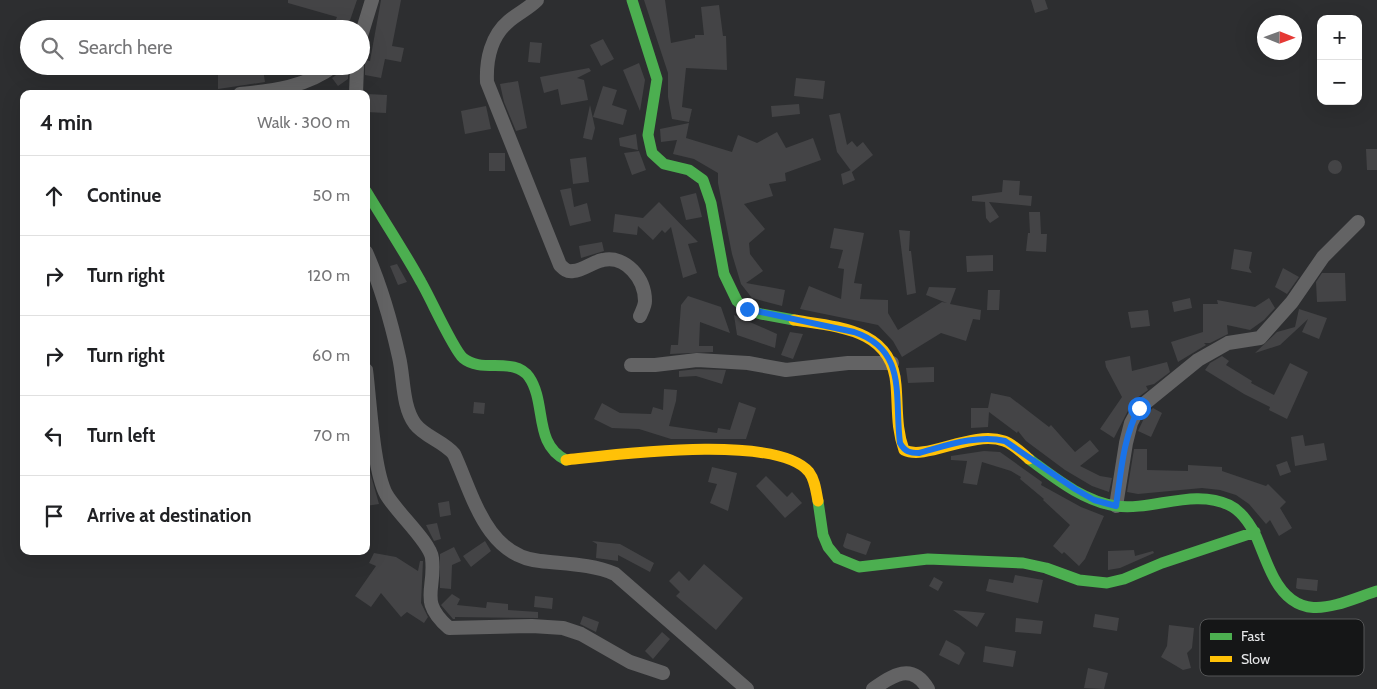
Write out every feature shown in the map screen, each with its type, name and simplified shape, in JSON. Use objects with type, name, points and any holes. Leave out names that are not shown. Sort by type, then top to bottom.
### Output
[{"type":"street","points":[[366,20],[372,0]]},
{"type":"street","points":[[537,0],[528,9],[509,21],[491,47],[486,67],[487,82],[491,95],[560,265],[565,270],[572,272],[600,260],[610,259],[623,262],[634,270],[644,290],[645,303],[640,316]]},
{"type":"street","points":[[632,0],[657,80],[647,139],[652,155],[659,162],[692,170],[705,181],[716,215],[727,287],[737,304],[759,313],[854,332],[871,338],[882,347],[892,363],[897,388],[900,443],[904,450],[910,453],[919,453],[974,440],[996,439],[1005,441],[1094,500],[1116,506],[1196,501],[1228,505],[1242,515],[1254,532],[1269,570],[1278,584],[1300,606],[1312,608],[1330,606],[1377,591]]},
{"type":"street","points":[[271,90],[287,88],[320,75]]},
{"type":"street","points":[[356,90],[357,75]]},
{"type":"street","points":[[370,198],[421,281],[461,356],[469,364],[479,367],[514,367],[522,369],[529,375],[534,384],[546,440],[558,458],[565,460],[659,451],[708,450],[788,457],[808,471],[814,480],[820,524],[829,546],[840,559],[852,566],[868,567],[921,558],[1031,564],[1081,581],[1113,582],[1129,580],[1161,563],[1229,544],[1254,532]]},
{"type":"street","points":[[1116,506],[1126,443],[1131,423],[1139,408],[1198,360],[1228,343],[1260,338],[1292,302],[1323,257],[1358,222]]},
{"type":"street","points":[[370,261],[380,284],[400,359],[411,416],[422,431],[447,446],[454,454],[483,520],[496,541],[513,553],[536,561],[600,567],[615,574],[747,689]]},
{"type":"street","points":[[631,365],[655,365],[697,360],[748,363],[786,370],[848,363],[892,363]]},
{"type":"street","points":[[370,403],[378,468],[385,492],[402,518],[418,534],[432,557],[430,594],[437,618],[449,628],[532,626],[563,628],[581,634],[630,662],[663,673]]},
{"type":"street","points":[[873,689],[889,677],[900,673],[910,673],[918,676],[928,689]]},
{"type":"building","points":[[288,0],[357,0],[350,20],[336,20],[337,17],[288,3]]},
{"type":"building","points":[[381,0],[401,0],[392,46],[404,48],[401,62],[385,59],[381,78],[365,75],[370,75],[370,61]]},
{"type":"building","points":[[644,0],[665,0],[671,43],[695,38],[695,35],[704,35],[701,7],[719,5],[723,36],[726,36],[727,70],[686,68],[682,107],[692,109],[689,122],[672,119],[668,97],[668,73]]},
{"type":"building","points":[[1031,0],[1045,0],[1048,9],[1035,13]]},
{"type":"building","points":[[603,39],[614,59],[601,66],[590,45]]},
{"type":"building","points":[[530,42],[542,43],[540,63],[528,62]]},
{"type":"building","points":[[639,63],[645,80],[640,111],[623,70]]},
{"type":"building","points":[[589,68],[591,71],[577,78],[584,80],[588,100],[561,105],[558,89],[544,93],[540,77]]},
{"type":"building","points":[[218,75],[264,75],[265,82],[218,89]]},
{"type":"building","points":[[336,75],[348,75],[348,79],[338,86],[332,78]]},
{"type":"building","points":[[796,78],[825,81],[823,99],[794,96]]},
{"type":"building","points":[[518,81],[527,128],[516,131],[504,102],[500,84]]},
{"type":"building","points":[[603,86],[617,90],[612,105],[627,110],[623,125],[593,117]]},
{"type":"building","points":[[370,94],[387,95],[386,113],[370,112]]},
{"type":"building","points":[[799,104],[800,114],[772,117],[771,106]]},
{"type":"building","points":[[590,105],[595,128],[592,140],[583,138]]},
{"type":"building","points":[[486,106],[491,129],[465,134],[461,111]]},
{"type":"building","points":[[840,113],[847,145],[852,141],[857,147],[863,142],[873,155],[852,172],[837,152],[829,115]]},
{"type":"building","points":[[689,123],[686,138],[732,152],[738,135],[757,143],[777,132],[786,148],[813,138],[821,160],[785,173],[786,181],[769,184],[773,196],[744,204],[765,229],[749,243],[750,254],[763,271],[746,283],[785,290],[782,306],[752,298],[741,284],[732,254],[718,183],[718,173],[694,159],[673,154],[677,140],[661,142],[660,129]]},
{"type":"building","points":[[636,134],[638,150],[620,146],[619,138]]},
{"type":"building","points":[[1366,149],[1377,149],[1377,170],[1367,170]]},
{"type":"building","points":[[639,151],[646,170],[632,175],[624,153]]},
{"type":"building","points":[[489,153],[505,153],[505,171],[489,171]]},
{"type":"building","points":[[586,157],[589,182],[573,184],[570,159]]},
{"type":"building","points":[[1335,160],[1340,162],[1342,167],[1340,172],[1335,174],[1330,172],[1328,167],[1330,162]]},
{"type":"building","points":[[851,170],[855,180],[843,185],[841,174]]},
{"type":"building","points":[[1003,180],[1020,181],[1019,195],[1032,196],[1031,206],[989,202],[999,217],[990,223],[986,218],[985,202],[972,201],[972,196],[1002,192]]},
{"type":"building","points":[[571,188],[574,207],[587,203],[591,221],[570,226],[560,190]]},
{"type":"building","points":[[696,193],[702,217],[686,220],[680,197]]},
{"type":"building","points":[[659,202],[698,242],[688,244],[697,273],[683,278],[671,227],[665,233],[662,230],[653,240],[638,226],[637,235],[613,232],[615,214],[643,218]]},
{"type":"building","points":[[1029,212],[1040,212],[1041,234],[1047,234],[1046,252],[1026,251],[1028,233],[1030,233]]},
{"type":"building","points":[[834,228],[864,233],[854,283],[862,284],[860,299],[888,300],[888,313],[898,330],[942,302],[947,303],[926,295],[929,287],[956,288],[950,304],[981,310],[980,320],[973,319],[966,341],[941,333],[902,357],[893,341],[878,325],[800,309],[809,286],[841,299],[844,269],[838,268],[843,250],[830,248]]},
{"type":"building","points":[[899,230],[910,231],[909,251],[911,251],[916,293],[907,295]]},
{"type":"building","points":[[602,242],[604,251],[581,258],[579,246]]},
{"type":"building","points":[[1234,249],[1252,252],[1249,268],[1252,273],[1231,269]]},
{"type":"building","points":[[993,255],[993,271],[967,272],[966,256]]},
{"type":"building","points":[[397,264],[407,282],[398,285],[390,266]]},
{"type":"building","points":[[1283,268],[1299,277],[1287,294],[1275,287]]},
{"type":"building","points":[[1322,273],[1345,273],[1346,301],[1317,302],[1316,282]]},
{"type":"building","points":[[988,290],[1000,290],[999,310],[987,310]]},
{"type":"building","points":[[688,296],[721,307],[730,333],[700,322],[699,346],[713,346],[713,352],[670,354],[671,345],[678,345],[681,305]]},
{"type":"building","points":[[1190,298],[1192,308],[1174,312],[1172,302]]},
{"type":"building","points":[[1269,298],[1275,308],[1264,320],[1250,330],[1227,325],[1228,334],[1210,343],[1204,343],[1206,345],[1178,362],[1171,342],[1203,332],[1203,304],[1218,304],[1217,300],[1255,307]]},
{"type":"building","points":[[1299,309],[1327,318],[1319,339],[1302,332],[1308,319],[1280,345],[1255,353],[1277,332],[1295,327]]},
{"type":"building","points":[[1148,310],[1150,326],[1131,328],[1128,312]]},
{"type":"building","points":[[734,315],[777,334],[775,348],[737,335]]},
{"type":"building","points":[[790,332],[803,334],[793,359],[781,355]]},
{"type":"building","points":[[1130,356],[1132,371],[1167,362],[1170,372],[1154,384],[1146,386],[1148,390],[1133,401],[1114,438],[1100,429],[1122,397],[1106,367],[1105,361]]},
{"type":"building","points":[[1222,356],[1229,361],[1226,365],[1252,381],[1251,383],[1274,395],[1290,363],[1308,372],[1287,419],[1269,410],[1270,407],[1244,394],[1205,370],[1210,363]]},
{"type":"building","points":[[934,367],[934,382],[908,383],[906,368]]},
{"type":"building","points":[[697,369],[726,370],[722,384],[696,376],[679,377],[679,371]]},
{"type":"building","points":[[664,389],[677,390],[669,426],[717,433],[718,428],[730,430],[739,402],[756,408],[746,439],[671,439],[639,429],[612,428],[594,419],[602,403],[620,413],[651,414],[653,407],[663,410]]},
{"type":"building","points":[[991,393],[1010,397],[1049,427],[1051,425],[1075,452],[1090,440],[1099,451],[1080,466],[1100,476],[1112,478],[1109,492],[1092,486],[1065,470],[1026,441],[1018,431],[1017,433],[989,412],[988,427],[971,428],[971,408],[988,408]]},
{"type":"building","points":[[474,402],[485,403],[484,414],[473,413]]},
{"type":"building","points":[[1153,408],[1162,413],[1151,437],[1138,431],[1146,414]]},
{"type":"building","points":[[1303,435],[1305,446],[1324,443],[1327,460],[1295,466],[1291,437]]},
{"type":"building","points":[[1134,449],[1147,449],[1147,470],[1188,471],[1188,465],[1222,467],[1222,471],[1266,486],[1268,484],[1286,502],[1280,508],[1292,528],[1279,536],[1270,520],[1266,524],[1249,504],[1236,495],[1220,490],[1202,488],[1138,494],[1127,492]]},
{"type":"building","points":[[984,451],[1000,452],[1042,482],[1041,485],[1081,507],[1104,516],[1085,559],[1079,566],[1064,552],[1062,554],[1053,546],[1070,525],[1044,499],[1020,479],[1021,477],[1011,471],[982,462],[977,485],[963,483],[967,461],[951,460],[951,456]]},
{"type":"building","points":[[1287,461],[1291,472],[1280,476],[1276,465]]},
{"type":"building","points":[[712,467],[737,473],[728,511],[710,503],[717,484],[708,482]]},
{"type":"building","points":[[370,472],[379,504],[370,505]]},
{"type":"building","points":[[766,476],[787,497],[792,492],[802,503],[785,518],[756,486]]},
{"type":"building","points":[[449,501],[451,515],[440,517],[438,503]]},
{"type":"building","points":[[437,523],[441,539],[434,541],[426,525]]},
{"type":"building","points":[[847,533],[871,542],[866,555],[843,546]]},
{"type":"building","points":[[485,541],[491,551],[471,567],[463,556]]},
{"type":"building","points":[[592,541],[620,544],[654,563],[650,572],[618,555],[618,561],[596,558],[597,544]]},
{"type":"building","points":[[454,547],[461,561],[452,565],[451,589],[440,588],[440,554]]},
{"type":"building","points":[[1134,550],[1135,556],[1153,551],[1154,553],[1120,568],[1108,570],[1108,551]]},
{"type":"building","points":[[374,553],[396,557],[418,571],[420,561],[423,561],[421,603],[428,617],[424,623],[407,612],[401,617],[381,593],[371,607],[355,596],[376,566],[369,563]]},
{"type":"building","points":[[704,564],[743,598],[716,630],[676,596],[680,592],[669,581],[679,571],[689,581]]},
{"type":"building","points":[[1015,575],[1043,580],[1038,603],[986,591],[989,579],[1013,583]]},
{"type":"building","points":[[934,577],[943,582],[938,591],[929,586]]},
{"type":"building","points":[[1297,578],[1318,580],[1317,591],[1296,588]]},
{"type":"building","points":[[452,594],[460,599],[457,605],[486,608],[487,602],[508,604],[508,610],[538,612],[538,618],[455,617],[453,619],[441,605]]},
{"type":"building","points":[[535,596],[553,598],[552,609],[534,607]]},
{"type":"building","points":[[953,610],[985,613],[977,627]]},
{"type":"building","points":[[1095,614],[1119,618],[1117,631],[1093,627]]},
{"type":"building","points":[[583,616],[599,622],[596,632],[580,624]]},
{"type":"building","points":[[1016,618],[1043,621],[1041,634],[1015,632]]},
{"type":"building","points":[[1169,625],[1194,628],[1192,648],[1187,653],[1191,668],[1183,670],[1161,657],[1167,646]]},
{"type":"building","points":[[662,632],[670,639],[653,659],[645,651]]},
{"type":"building","points":[[946,640],[959,647],[965,653],[959,665],[939,655]]},
{"type":"building","points":[[985,646],[1016,651],[1013,667],[983,662]]},
{"type":"building","points":[[1088,668],[1108,673],[1104,689],[1084,688]]},
{"type":"traffic: fast","points":[[632,0],[657,79],[648,135],[652,153],[664,164],[689,170],[703,180],[711,203],[724,274],[737,301],[746,309],[761,314],[794,320]]},
{"type":"traffic: fast","points":[[370,198],[425,289],[459,353],[471,363],[515,367],[523,371],[529,377],[534,387],[549,444],[556,453],[566,460]]},
{"type":"traffic: fast","points":[[1029,459],[1081,494],[1116,506],[1144,506],[1187,499],[1216,500],[1229,505],[1242,514],[1248,522],[1274,578],[1284,593],[1295,602],[1307,607],[1334,605],[1377,591]]},
{"type":"traffic: fast","points":[[818,501],[823,535],[828,547],[837,558],[859,567],[928,559],[1023,563],[1046,568],[1079,580],[1107,583],[1124,579],[1162,563],[1255,532]]},
{"type":"traffic: slow","points":[[794,320],[828,325],[860,334],[874,342],[885,352],[892,366],[896,385],[898,426],[904,450],[924,452],[978,439],[991,439],[1007,442],[1029,459]]},
{"type":"traffic: slow","points":[[566,460],[693,449],[764,453],[791,460],[809,472],[814,482],[818,501]]},
{"type":"route","points":[[747,309],[854,332],[871,338],[882,347],[889,356],[893,366],[897,388],[900,443],[904,450],[910,453],[919,453],[974,440],[996,439],[1005,441],[1075,489],[1094,500],[1116,506],[1126,443],[1131,423],[1139,408]]}]
